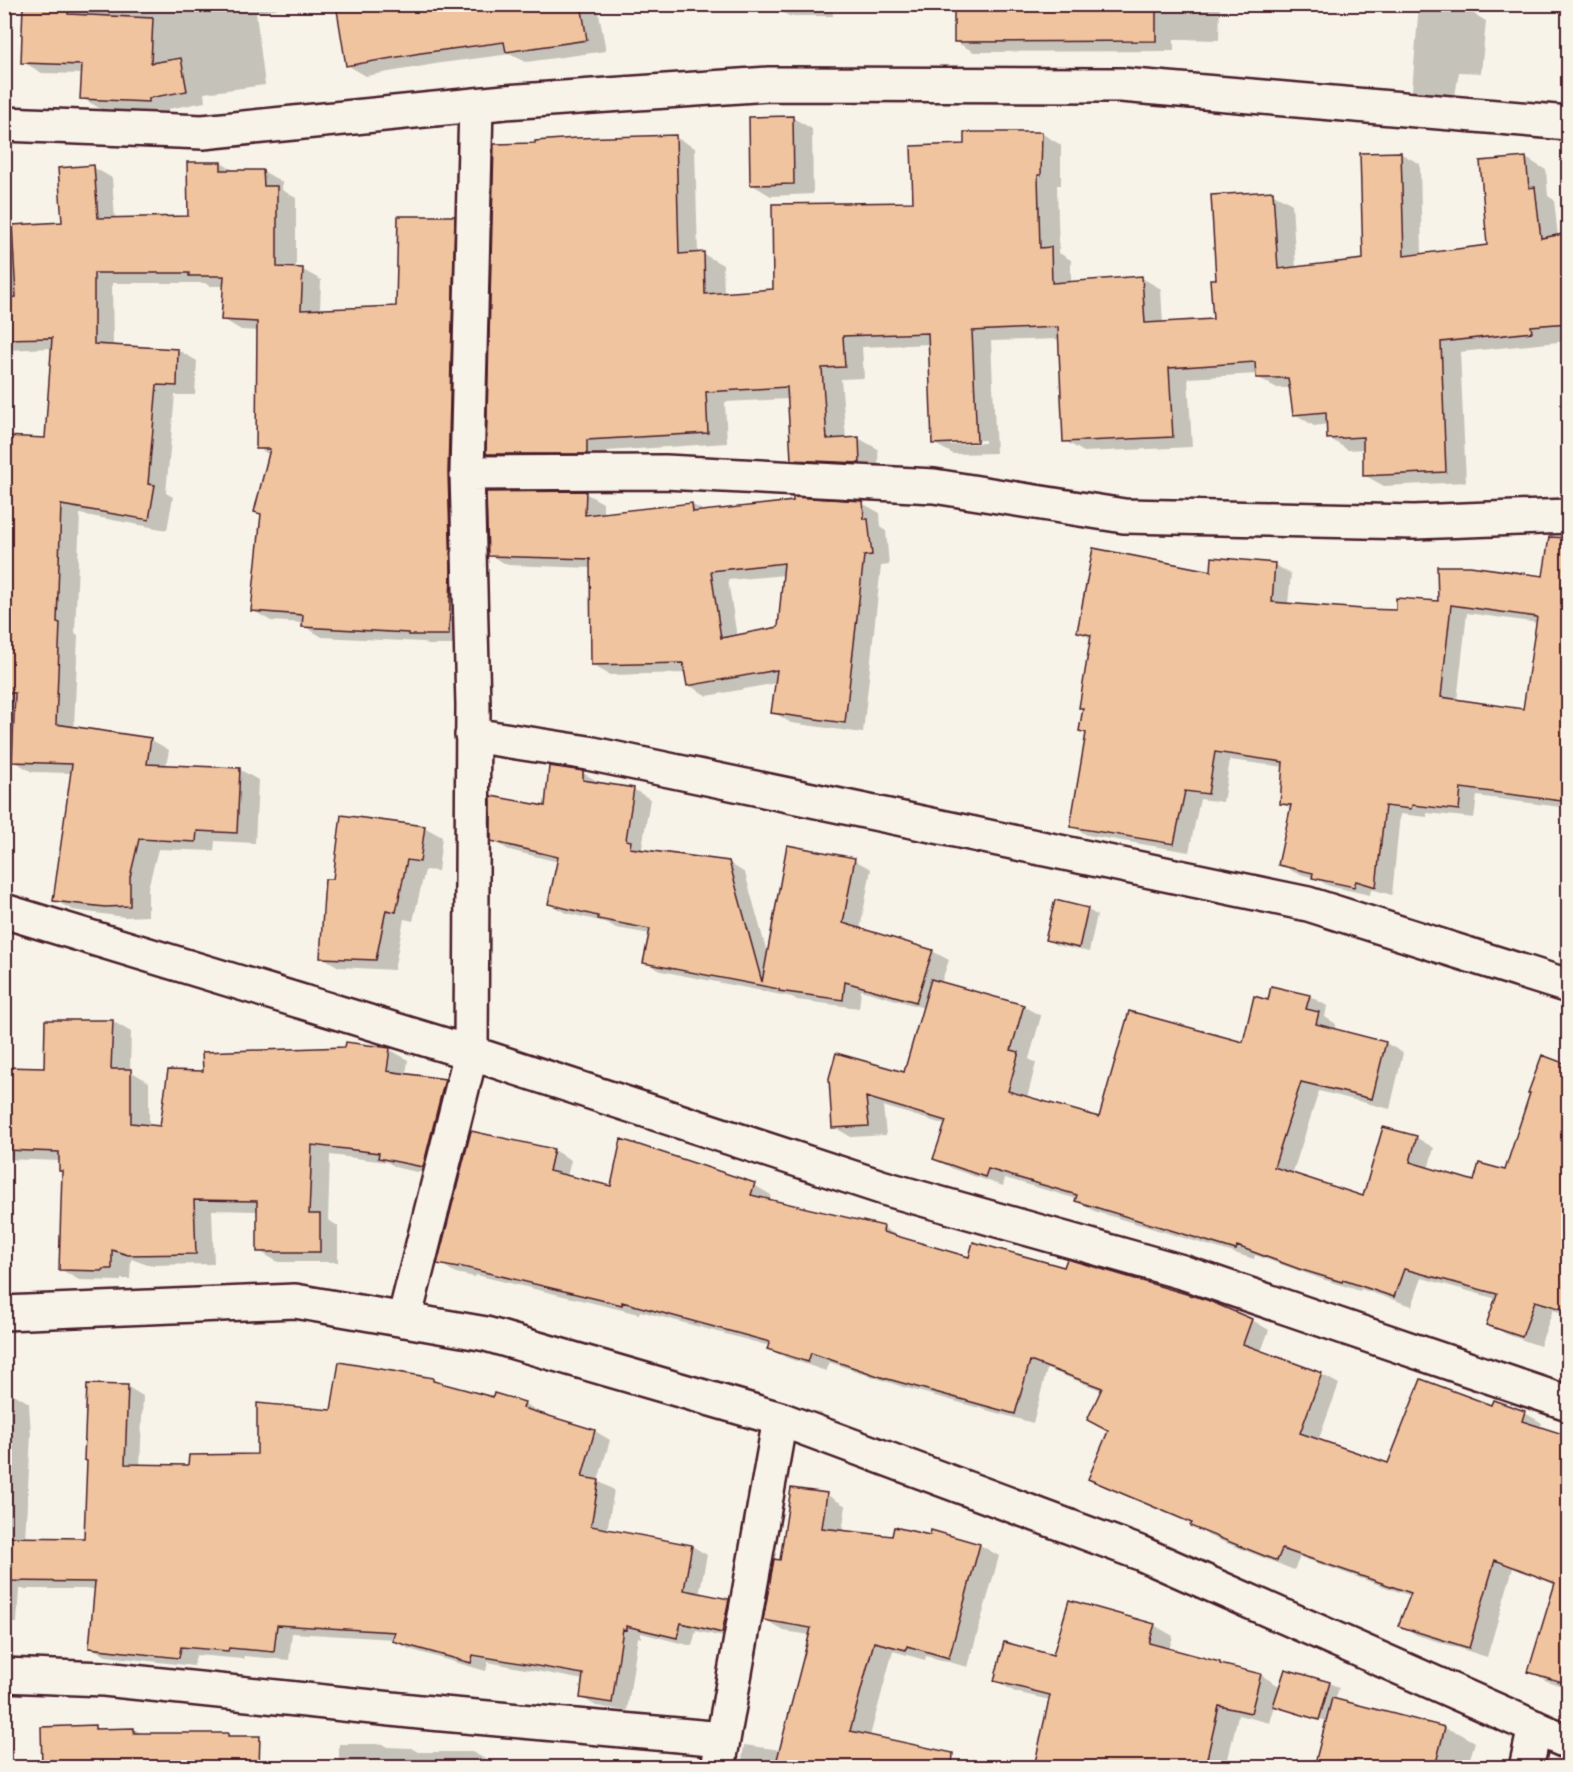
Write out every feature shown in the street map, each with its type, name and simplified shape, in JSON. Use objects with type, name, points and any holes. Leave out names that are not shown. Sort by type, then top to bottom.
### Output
[{"type":"street","points":[[4,124],[203,132],[476,105],[770,84],[1121,85],[1569,123]]},
{"type":"street","points":[[404,1320],[471,1053],[472,735],[467,473],[476,105]]},
{"type":"street","points":[[467,473],[665,472],[934,486],[1124,516],[1414,522],[1569,516]]},
{"type":"street","points":[[472,735],[588,753],[1308,904],[1569,986]]},
{"type":"street","points":[[4,911],[471,1053],[884,1188],[1182,1272],[1569,1403]]},
{"type":"street","points":[[4,1312],[295,1301],[486,1334],[780,1419],[1140,1553],[1569,1742]]},
{"type":"street","points":[[4,1675],[104,1679],[420,1712],[721,1753],[780,1419]]},
{"type":"street","points":[[1526,1767],[1535,1727]]},
{"type":"building","points":[[23,4],[69,4],[68,14],[153,18],[151,63],[181,58],[187,91],[149,98],[149,102],[80,99],[82,65],[21,63]]},
{"type":"building","points":[[336,4],[581,4],[587,40],[506,52],[504,42],[346,66]]},
{"type":"building","points":[[954,4],[1043,4],[1043,8],[1156,8],[1156,41],[954,42]]},
{"type":"building","points":[[793,116],[794,184],[750,185],[749,117]]},
{"type":"building","points":[[964,132],[1042,132],[1041,175],[1038,175],[1040,248],[1051,247],[1052,283],[1142,276],[1145,323],[1213,319],[1210,279],[1216,279],[1211,195],[1273,191],[1278,269],[1363,259],[1360,153],[1401,152],[1404,256],[1487,245],[1480,161],[1526,157],[1529,188],[1535,187],[1541,238],[1569,233],[1569,323],[1531,326],[1532,332],[1441,342],[1446,472],[1363,476],[1363,437],[1327,439],[1326,412],[1293,415],[1288,378],[1256,378],[1255,362],[1169,368],[1173,437],[1063,442],[1058,327],[972,331],[977,442],[932,444],[928,333],[843,336],[845,367],[822,368],[827,439],[859,437],[860,463],[791,460],[787,387],[706,392],[708,433],[587,440],[587,454],[486,454],[494,144],[535,143],[535,141],[576,138],[676,135],[679,254],[704,252],[705,294],[773,289],[772,204],[913,202],[911,146],[964,144]]},
{"type":"building","points":[[187,162],[221,162],[221,170],[263,170],[264,186],[277,186],[277,267],[303,268],[301,310],[396,306],[398,216],[455,216],[448,473],[451,571],[449,635],[408,635],[408,633],[302,627],[303,615],[251,611],[261,514],[254,512],[270,449],[256,449],[257,322],[221,320],[224,276],[189,276],[189,273],[94,273],[94,344],[178,349],[177,386],[157,385],[148,484],[155,485],[149,520],[61,505],[56,724],[151,738],[147,764],[240,768],[237,833],[197,831],[196,842],[139,839],[130,877],[130,906],[105,907],[53,901],[72,764],[12,762],[15,693],[4,692],[4,436],[45,438],[52,338],[4,339],[4,298],[16,297],[12,225],[62,222],[58,168],[94,165],[98,218],[188,216]]},
{"type":"building","points":[[586,491],[585,515],[692,503],[693,512],[793,501],[793,497],[863,501],[864,519],[868,519],[872,555],[864,556],[845,723],[771,713],[777,670],[687,686],[683,663],[591,665],[590,559],[488,556],[486,492]],"holes":[[[784,563],[778,627],[721,638],[711,571]]]},
{"type":"building","points":[[1549,537],[1569,538],[1569,802],[1461,788],[1459,810],[1412,805],[1411,809],[1385,806],[1376,887],[1356,881],[1354,887],[1312,878],[1313,873],[1278,865],[1291,805],[1280,804],[1283,762],[1215,752],[1208,794],[1185,791],[1174,844],[1070,827],[1086,733],[1079,731],[1083,708],[1079,708],[1091,635],[1077,632],[1093,548],[1211,571],[1212,557],[1275,563],[1272,602],[1363,609],[1396,610],[1396,598],[1438,601],[1437,566],[1470,566],[1543,576]],"holes":[[[1451,605],[1537,617],[1523,709],[1441,697]]]},
{"type":"building","points":[[549,766],[583,771],[583,780],[634,788],[626,840],[631,841],[630,848],[729,861],[762,982],[787,845],[855,858],[843,923],[933,950],[916,1002],[845,982],[843,1000],[779,991],[779,989],[643,963],[650,929],[598,919],[598,916],[548,904],[558,857],[491,841],[491,796],[545,806]]},
{"type":"building","points":[[341,815],[425,826],[420,862],[407,860],[396,912],[386,910],[376,960],[320,958],[325,879],[333,879]]},
{"type":"building","points":[[1055,900],[1088,908],[1079,948],[1045,940]]},
{"type":"building","points":[[931,979],[1024,1005],[1011,1050],[1019,1052],[1008,1091],[1099,1117],[1129,1011],[1243,1042],[1254,996],[1268,1000],[1271,986],[1310,995],[1306,1009],[1319,1012],[1316,1024],[1386,1042],[1372,1099],[1301,1082],[1274,1167],[1363,1196],[1383,1127],[1417,1136],[1410,1162],[1474,1181],[1479,1163],[1505,1170],[1542,1055],[1569,1065],[1569,1311],[1535,1301],[1522,1337],[1486,1325],[1497,1294],[1404,1269],[1394,1297],[1343,1280],[1342,1282],[1299,1269],[1237,1246],[1236,1250],[1075,1201],[1077,1195],[988,1169],[985,1177],[933,1159],[946,1121],[866,1097],[869,1126],[832,1128],[829,1078],[836,1053],[904,1072]]},
{"type":"building","points":[[45,1020],[113,1020],[111,1069],[131,1069],[131,1123],[160,1126],[168,1070],[203,1071],[202,1052],[345,1047],[346,1042],[390,1048],[387,1071],[445,1079],[423,1167],[378,1158],[379,1153],[312,1145],[309,1214],[320,1214],[320,1252],[257,1252],[257,1201],[194,1200],[196,1254],[128,1255],[112,1250],[112,1269],[103,1269],[103,1271],[59,1270],[62,1171],[59,1171],[59,1152],[4,1150],[4,1067],[44,1068]]},
{"type":"building","points":[[471,1131],[554,1149],[549,1171],[611,1186],[621,1139],[755,1183],[751,1195],[884,1226],[883,1232],[969,1257],[973,1242],[1064,1267],[1067,1259],[1207,1300],[1252,1319],[1243,1344],[1322,1373],[1300,1433],[1388,1463],[1421,1379],[1491,1405],[1493,1400],[1525,1411],[1522,1421],[1569,1436],[1569,1662],[1562,1682],[1528,1672],[1555,1583],[1495,1560],[1469,1648],[1398,1626],[1411,1593],[1282,1549],[1277,1561],[1190,1526],[1192,1523],[1088,1479],[1108,1431],[1087,1420],[1102,1388],[1030,1361],[1015,1414],[884,1378],[811,1353],[808,1362],[767,1349],[770,1342],[622,1302],[622,1305],[459,1266],[458,1268],[437,1264]]},
{"type":"building","points":[[339,1362],[433,1378],[433,1381],[493,1397],[494,1393],[525,1402],[523,1408],[595,1430],[582,1477],[599,1480],[591,1526],[692,1545],[684,1590],[729,1599],[722,1633],[681,1623],[677,1638],[626,1626],[626,1630],[623,1629],[612,1703],[580,1698],[583,1674],[473,1655],[471,1663],[392,1641],[395,1632],[277,1625],[274,1652],[181,1647],[179,1658],[89,1648],[95,1582],[4,1581],[4,1537],[84,1538],[87,1384],[128,1385],[125,1464],[188,1465],[189,1455],[257,1454],[257,1403],[331,1410]]},
{"type":"building","points":[[791,1488],[827,1493],[822,1528],[892,1536],[894,1527],[930,1535],[931,1530],[980,1544],[949,1658],[907,1646],[906,1650],[874,1642],[850,1731],[953,1753],[952,1767],[775,1767],[811,1628],[763,1620],[774,1559],[780,1560]]},
{"type":"building","points":[[1069,1600],[1155,1624],[1149,1643],[1261,1674],[1251,1713],[1219,1706],[1205,1767],[1034,1767],[1050,1695],[994,1681],[1004,1642],[1053,1655]]},
{"type":"building","points":[[1285,1669],[1330,1682],[1319,1720],[1273,1706]]},
{"type":"building","points":[[1332,1698],[1445,1727],[1435,1767],[1314,1767]]},
{"type":"building","points":[[95,1725],[95,1729],[134,1728],[134,1733],[228,1733],[228,1736],[260,1736],[259,1767],[42,1767],[41,1727]]}]
